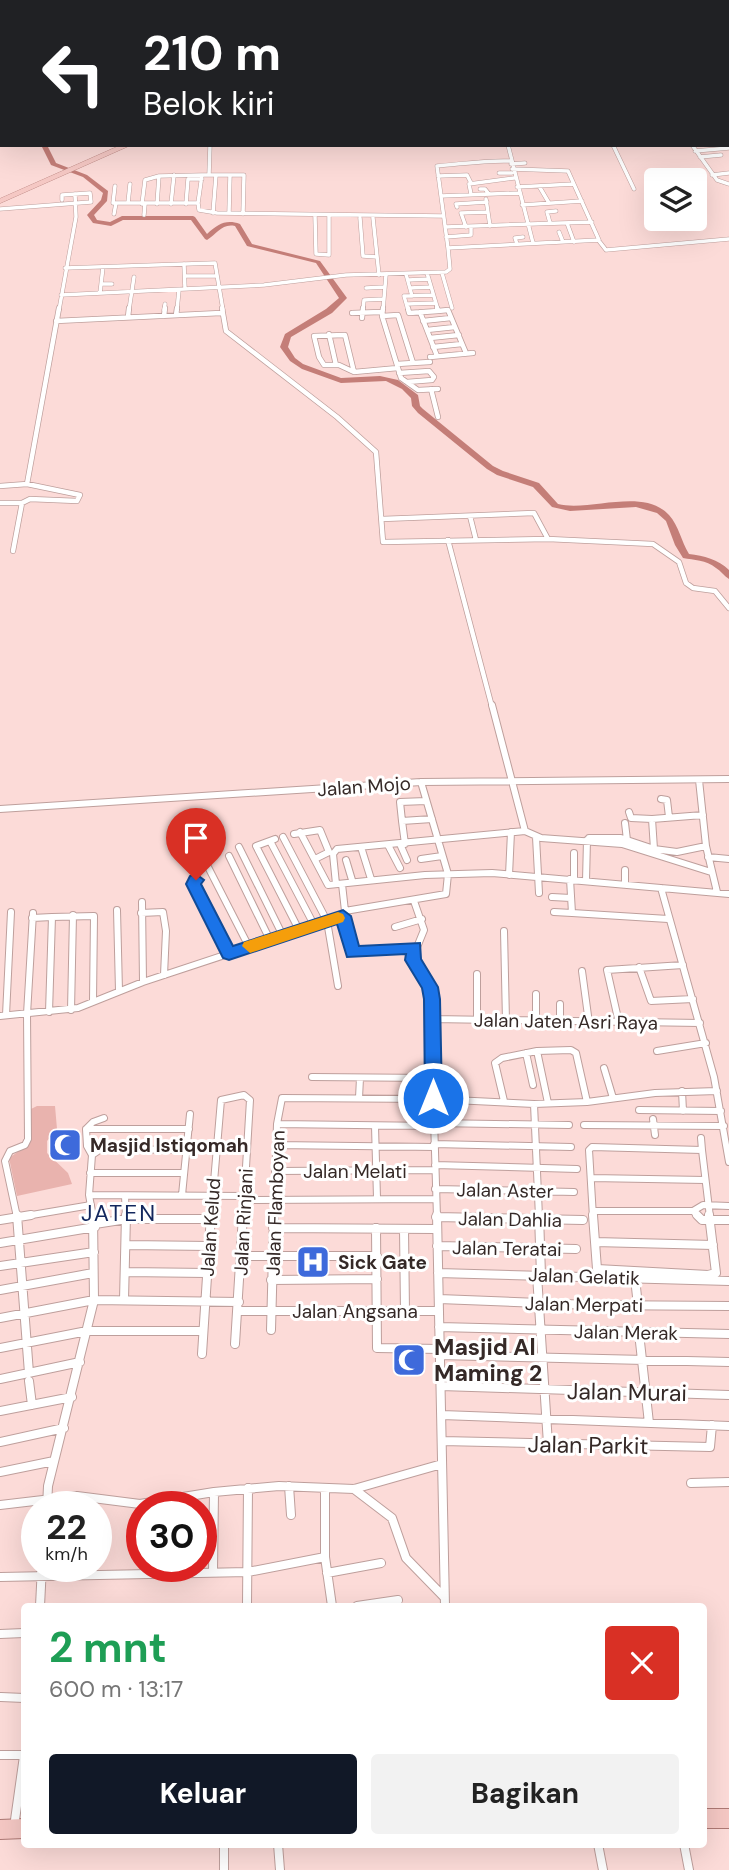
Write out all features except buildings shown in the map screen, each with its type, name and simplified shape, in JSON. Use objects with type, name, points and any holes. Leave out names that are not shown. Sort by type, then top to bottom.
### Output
[{"type":"main road","points":[[0,201],[122,147]]},
{"type":"main road","points":[[707,1814],[729,1814]]},
{"type":"main road","points":[[707,1823],[729,1823]]},
{"type":"main road","points":[[0,1825],[19,1829]]},
{"type":"main road","points":[[0,1834],[19,1829]]},
{"type":"street","points":[[209,175],[210,147]]},
{"type":"street","points":[[508,147],[533,243]]},
{"type":"street","points":[[614,147],[634,189]]},
{"type":"street","points":[[693,148],[729,148]]},
{"type":"street","points":[[693,148],[712,175],[721,183],[729,184]]},
{"type":"street","points":[[715,149],[726,161]]},
{"type":"street","points":[[700,158],[721,155]]},
{"type":"street","points":[[471,194],[468,186],[471,183],[525,163]]},
{"type":"street","points":[[61,295],[219,287],[330,276],[428,276],[449,270],[437,167],[440,164],[567,170],[592,222],[598,241],[606,250],[729,239]]},
{"type":"street","points":[[499,173],[512,169]]},
{"type":"street","points":[[712,175],[729,173]]},
{"type":"street","points":[[144,215],[145,180],[174,175],[216,177]]},
{"type":"street","points":[[171,204],[174,175]]},
{"type":"street","points":[[229,213],[230,175]]},
{"type":"street","points":[[243,214],[244,175]]},
{"type":"street","points":[[186,204],[188,180],[251,175]]},
{"type":"street","points":[[438,176],[467,175],[471,183]]},
{"type":"street","points":[[157,204],[159,176]]},
{"type":"street","points":[[214,213],[216,177]]},
{"type":"street","points":[[202,178],[199,210],[214,213],[443,216]]},
{"type":"street","points":[[129,213],[130,184]]},
{"type":"street","points":[[517,187],[574,184]]},
{"type":"street","points":[[115,186],[113,204],[198,204]]},
{"type":"street","points":[[539,186],[549,203]]},
{"type":"street","points":[[480,189],[486,189],[496,200],[500,200]]},
{"type":"street","points":[[441,196],[519,193]]},
{"type":"street","points":[[27,484],[77,205],[75,194]]},
{"type":"street","points":[[0,209],[77,205],[90,202],[91,194],[61,195],[62,200]]},
{"type":"street","points":[[489,194],[487,202],[490,226]]},
{"type":"street","points":[[461,195],[463,203]]},
{"type":"street","points":[[522,205],[582,201]]},
{"type":"street","points":[[457,207],[456,204],[487,202]]},
{"type":"street","points":[[114,214],[116,204]]},
{"type":"street","points":[[550,223],[547,212],[556,211]]},
{"type":"street","points":[[446,237],[471,235],[461,213],[488,212]]},
{"type":"street","points":[[315,216],[316,254],[329,255],[329,216]]},
{"type":"street","points":[[504,216],[505,225]]},
{"type":"street","points":[[360,218],[363,256],[377,257]]},
{"type":"street","points":[[373,218],[379,275]]},
{"type":"street","points":[[445,227],[592,222]]},
{"type":"street","points":[[567,223],[573,242]]},
{"type":"street","points":[[559,232],[562,242]]},
{"type":"street","points":[[362,235],[375,235]]},
{"type":"street","points":[[517,244],[515,238],[523,237]]},
{"type":"street","points":[[448,248],[467,244],[598,241]]},
{"type":"street","points":[[65,268],[214,262],[221,313],[228,333],[374,449],[383,542],[548,539],[653,544],[681,564],[686,583],[693,588],[715,591],[729,608]]},
{"type":"street","points":[[176,315],[185,276],[184,264]]},
{"type":"street","points":[[100,293],[103,267]]},
{"type":"street","points":[[442,272],[452,308]]},
{"type":"street","points":[[386,275],[382,314],[398,368],[407,382],[418,390],[435,389],[438,417]]},
{"type":"street","points":[[185,276],[217,276]]},
{"type":"street","points":[[428,276],[438,311]]},
{"type":"street","points":[[128,317],[134,277]]},
{"type":"street","points":[[407,277],[412,296]]},
{"type":"street","points":[[101,284],[112,284]]},
{"type":"street","points":[[410,288],[431,286]]},
{"type":"street","points":[[366,288],[384,287]]},
{"type":"street","points":[[77,302],[78,294]]},
{"type":"street","points":[[359,294],[359,298],[363,300],[383,299]]},
{"type":"street","points":[[433,295],[404,296],[409,313],[448,310],[466,354]]},
{"type":"street","points":[[362,315],[363,300]]},
{"type":"street","points":[[164,316],[165,303]]},
{"type":"street","points":[[407,304],[436,303]]},
{"type":"street","points":[[420,312],[437,356]]},
{"type":"street","points":[[56,321],[221,313]]},
{"type":"street","points":[[352,313],[398,315],[413,363]]},
{"type":"street","points":[[423,321],[451,318]]},
{"type":"street","points":[[427,330],[455,327]]},
{"type":"street","points":[[329,334],[336,365]]},
{"type":"street","points":[[354,372],[345,335],[314,337],[324,365],[336,365],[354,372],[398,368],[429,371],[435,378],[407,382]]},
{"type":"street","points":[[430,338],[459,335]]},
{"type":"street","points":[[433,347],[462,344]]},
{"type":"street","points":[[398,368],[437,356],[473,353]]},
{"type":"street","points":[[0,486],[27,484],[80,495],[75,501],[29,499],[19,503],[0,503]]},
{"type":"street","points":[[13,551],[20,485]]},
{"type":"street","points":[[382,519],[534,513],[548,539]]},
{"type":"street","points":[[470,516],[476,540]]},
{"type":"street","points":[[448,542],[525,831]]},
{"type":"street","name":"Jalan Mojo","points":[[0,810],[421,782],[729,779]]},
{"type":"street","points":[[699,780],[708,857],[711,870],[724,894]]},
{"type":"street","points":[[11,912],[3,1016],[71,1010],[119,990],[344,913],[446,894],[448,874],[421,782]]},
{"type":"street","points":[[661,799],[667,800],[669,817]]},
{"type":"street","points":[[407,860],[402,844],[400,802],[426,800]]},
{"type":"street","points":[[629,812],[631,818],[641,820],[703,815]]},
{"type":"street","points":[[402,821],[432,819]]},
{"type":"street","points":[[652,819],[654,849]]},
{"type":"street","points":[[641,820],[643,828]]},
{"type":"street","points":[[625,823],[627,840]]},
{"type":"street","points":[[299,930],[256,846],[320,830],[329,852],[315,859]]},
{"type":"street","points":[[415,947],[353,952],[334,852],[338,849],[525,831],[536,837],[589,839],[622,844],[711,870]]},
{"type":"street","points":[[509,874],[511,832]]},
{"type":"street","points":[[284,837],[315,859],[328,885],[352,880],[448,874],[509,874],[724,894]]},
{"type":"street","points":[[284,837],[297,890],[313,923]]},
{"type":"street","points":[[284,837],[327,921],[338,986]]},
{"type":"street","points":[[536,837],[539,893]]},
{"type":"street","points":[[589,839],[614,837],[654,849],[677,852],[706,846]]},
{"type":"street","points":[[586,881],[589,839]]},
{"type":"street","points":[[388,845],[400,868]]},
{"type":"street","points":[[239,847],[283,936]]},
{"type":"street","points":[[361,848],[371,879]]},
{"type":"street","points":[[572,914],[574,853]]},
{"type":"street","points":[[229,856],[270,940]]},
{"type":"street","points":[[421,859],[442,856]]},
{"type":"street","points":[[708,857],[729,859]]},
{"type":"street","points":[[346,860],[352,880]]},
{"type":"street","points":[[206,863],[249,947]]},
{"type":"street","points":[[625,870],[625,884]]},
{"type":"street","points":[[195,877],[193,884],[229,953]]},
{"type":"street","points":[[661,888],[706,1043],[729,1162]]},
{"type":"street","points":[[281,895],[297,890]]},
{"type":"street","points":[[552,897],[571,898]]},
{"type":"street","points":[[414,901],[422,919],[423,933],[415,947],[415,963],[430,987],[433,1019],[445,1603]]},
{"type":"street","points":[[142,902],[143,982]]},
{"type":"street","points":[[117,910],[119,990]]},
{"type":"street","points":[[141,913],[163,912],[166,931],[164,975]]},
{"type":"street","points":[[554,912],[668,919]]},
{"type":"street","points":[[32,1405],[16,1204],[3,1165],[6,1156],[25,1145],[29,1139],[27,1014],[32,915],[94,916],[93,1002]]},
{"type":"street","points":[[71,1010],[74,915]]},
{"type":"street","points":[[49,1012],[52,917]]},
{"type":"street","points":[[394,927],[422,919]]},
{"type":"street","points":[[504,931],[506,1021]]},
{"type":"street","points":[[620,1023],[607,973],[609,970],[683,965]]},
{"type":"street","points":[[639,967],[651,1001],[693,999]]},
{"type":"street","points":[[582,971],[589,1023]]},
{"type":"street","points":[[477,974],[477,1020]]},
{"type":"street","points":[[536,994],[536,1022]]},
{"type":"street","points":[[560,1003],[560,1023]]},
{"type":"street","name":"Jalan Jaten Asri Raya","points":[[433,1019],[700,1023]]},
{"type":"street","points":[[657,1051],[706,1043]]},
{"type":"street","points":[[537,1051],[548,1103]]},
{"type":"street","points":[[504,1101],[495,1063],[502,1058],[537,1051],[574,1051],[587,1102]]},
{"type":"street","points":[[526,1053],[533,1085]]},
{"type":"street","points":[[604,1068],[613,1098]]},
{"type":"street","points":[[312,1077],[433,1078]]},
{"type":"street","points":[[360,1078],[359,1098],[433,1098],[534,1104],[587,1102],[682,1091],[717,1091]]},
{"type":"street","points":[[682,1091],[683,1111]]},
{"type":"street","points":[[654,1122],[655,1093]]},
{"type":"street","name":"Jalan Kelud","points":[[202,1354],[221,1100],[239,1095],[250,1100]]},
{"type":"street","name":"Jalan Flamboyan","points":[[271,1330],[279,1101],[284,1097],[359,1098]]},
{"type":"street","name":"Jalan Rinjani","points":[[235,1344],[250,1100]]},
{"type":"street","points":[[534,1104],[541,1249],[538,1304],[548,1444]]},
{"type":"street","points":[[639,1110],[654,1122]]},
{"type":"street","points":[[654,1122],[683,1111],[721,1111]]},
{"type":"street","points":[[182,1195],[190,1114]]},
{"type":"street","points":[[49,1491],[94,1300],[95,1225],[89,1195],[92,1155],[87,1146],[86,1129],[93,1122],[104,1118]]},
{"type":"street","points":[[585,1135],[584,1123],[654,1122],[724,1126]]},
{"type":"street","points":[[277,1124],[569,1125]]},
{"type":"street","points":[[375,1126],[377,1198]]},
{"type":"street","points":[[86,1129],[189,1129]]},
{"type":"street","points":[[701,1138],[718,1270],[708,1275],[597,1269],[589,1150],[592,1147],[702,1150]]},
{"type":"street","points":[[276,1145],[375,1148],[435,1145],[571,1147]]},
{"type":"street","points":[[92,1155],[101,1149],[187,1150]]},
{"type":"street","name":"Jalan Melati","points":[[275,1171],[375,1171],[435,1167],[577,1169]]},
{"type":"street","points":[[90,1172],[184,1173]]},
{"type":"street","points":[[591,1178],[705,1180]]},
{"type":"street","name":"Jalan Aster","points":[[435,1189],[574,1192]]},
{"type":"street","points":[[89,1195],[436,1199]]},
{"type":"street","points":[[124,1300],[127,1245],[125,1196]]},
{"type":"street","points":[[0,1220],[91,1205]]},
{"type":"street","points":[[593,1211],[694,1211],[700,1206],[729,1206]]},
{"type":"street","points":[[694,1211],[699,1218],[710,1221],[729,1220]]},
{"type":"street","name":"Jalan Dahlia","points":[[436,1217],[583,1220]]},
{"type":"street","points":[[0,1243],[127,1219],[211,1219]]},
{"type":"street","points":[[273,1228],[436,1229]]},
{"type":"street","points":[[376,1228],[377,1348],[542,1359],[729,1363]]},
{"type":"street","points":[[404,1229],[405,1311]]},
{"type":"street","points":[[595,1242],[713,1245]]},
{"type":"street","points":[[127,1245],[209,1246]]},
{"type":"street","name":"Jalan Teratai","points":[[437,1246],[576,1249]]},
{"type":"street","points":[[0,1266],[94,1252]]},
{"type":"street","points":[[241,1256],[377,1256]]},
{"type":"street","points":[[126,1272],[207,1273]]},
{"type":"street","points":[[0,1290],[93,1273]]},
{"type":"street","name":"Jalan Gelatik","points":[[438,1273],[729,1281]]},
{"type":"street","points":[[635,1278],[638,1306]]},
{"type":"street","points":[[271,1280],[377,1279]]},
{"type":"street","name":"Jalan Merpati","points":[[439,1299],[538,1304],[729,1306]]},
{"type":"street","points":[[0,1318],[94,1300],[239,1302]]},
{"type":"street","name":"Jalan Angsana","points":[[238,1311],[439,1311]]},
{"type":"street","name":"Jalan Merak","points":[[439,1327],[729,1334]]},
{"type":"street","points":[[0,1348],[88,1331],[203,1331]]},
{"type":"street","points":[[639,1333],[649,1423]]},
{"type":"street","points":[[0,1379],[29,1377],[80,1362]]},
{"type":"street","name":"Jalan Murai","points":[[441,1386],[729,1395]]},
{"type":"street","points":[[0,1411],[72,1397]]},
{"type":"street","points":[[442,1415],[729,1426]]},
{"type":"street","name":"Jalan Parkit","points":[[442,1441],[710,1447],[712,1425]]},
{"type":"street","points":[[0,1442],[64,1428]]},
{"type":"street","points":[[0,1472],[54,1461]]},
{"type":"street","points":[[217,1492],[289,1486],[354,1489],[442,1464]]},
{"type":"street","points":[[691,1483],[729,1482]]},
{"type":"street","points":[[289,1486],[291,1516]]},
{"type":"street","points":[[247,1603],[248,1488]]},
{"type":"street","points":[[325,1488],[325,1556],[332,1603]]},
{"type":"street","points":[[354,1489],[393,1518],[406,1558],[444,1597]]},
{"type":"street","points":[[0,1505],[21,1504]]},
{"type":"street","points":[[217,1573],[248,1572],[325,1556]]},
{"type":"street","points":[[327,1573],[381,1563]]},
{"type":"street","points":[[0,1577],[21,1574]]},
{"type":"street","points":[[40,1603],[41,1582]]},
{"type":"street","points":[[378,1603],[398,1600]]},
{"type":"street","points":[[0,1634],[21,1633]]},
{"type":"street","points":[[1,1697],[21,1698]]},
{"type":"street","points":[[0,1755],[21,1756]]},
{"type":"street","points":[[19,1829],[21,1800]]},
{"type":"street","points":[[224,1848],[224,1870]]},
{"type":"street","points":[[278,1848],[279,1870]]},
{"type":"street","points":[[599,1848],[603,1870]]},
{"type":"street","points":[[685,1848],[689,1870]]},
{"type":"shaded area","points":[[37,1106],[55,1106],[57,1129],[47,1141],[47,1153],[68,1173],[72,1184],[17,1196],[9,1158],[29,1144],[31,1109]]},
{"type":"waterway","points":[[45,147],[53,164],[85,176],[106,192],[104,201],[90,215],[95,222],[111,224],[122,218],[193,218],[207,238],[221,226],[233,223],[238,225],[249,245],[318,262],[343,298],[329,311],[288,336],[284,347],[300,366],[341,381],[387,379],[395,382],[415,397],[416,406],[421,411],[480,460],[495,471],[536,485],[559,507],[636,504],[660,511],[673,526],[686,556],[715,563],[729,576]]},
{"type":"slow traffic","points":[[250,946],[338,918]]},
{"type":"place","name":"Masjid Istiqomah","points":[[65,1145]]},
{"type":"place","name":"Sick Gate","points":[[313,1262]]},
{"type":"place","name":"Masjid Al Maming 2","points":[[409,1360]]},
{"type":"district","name":"JATEN","points":[[119,1213]]},
{"type":"route","points":[[196,880],[193,884],[229,953],[343,916],[353,952],[415,947],[413,960],[430,987],[432,999],[433,1098]]}]
